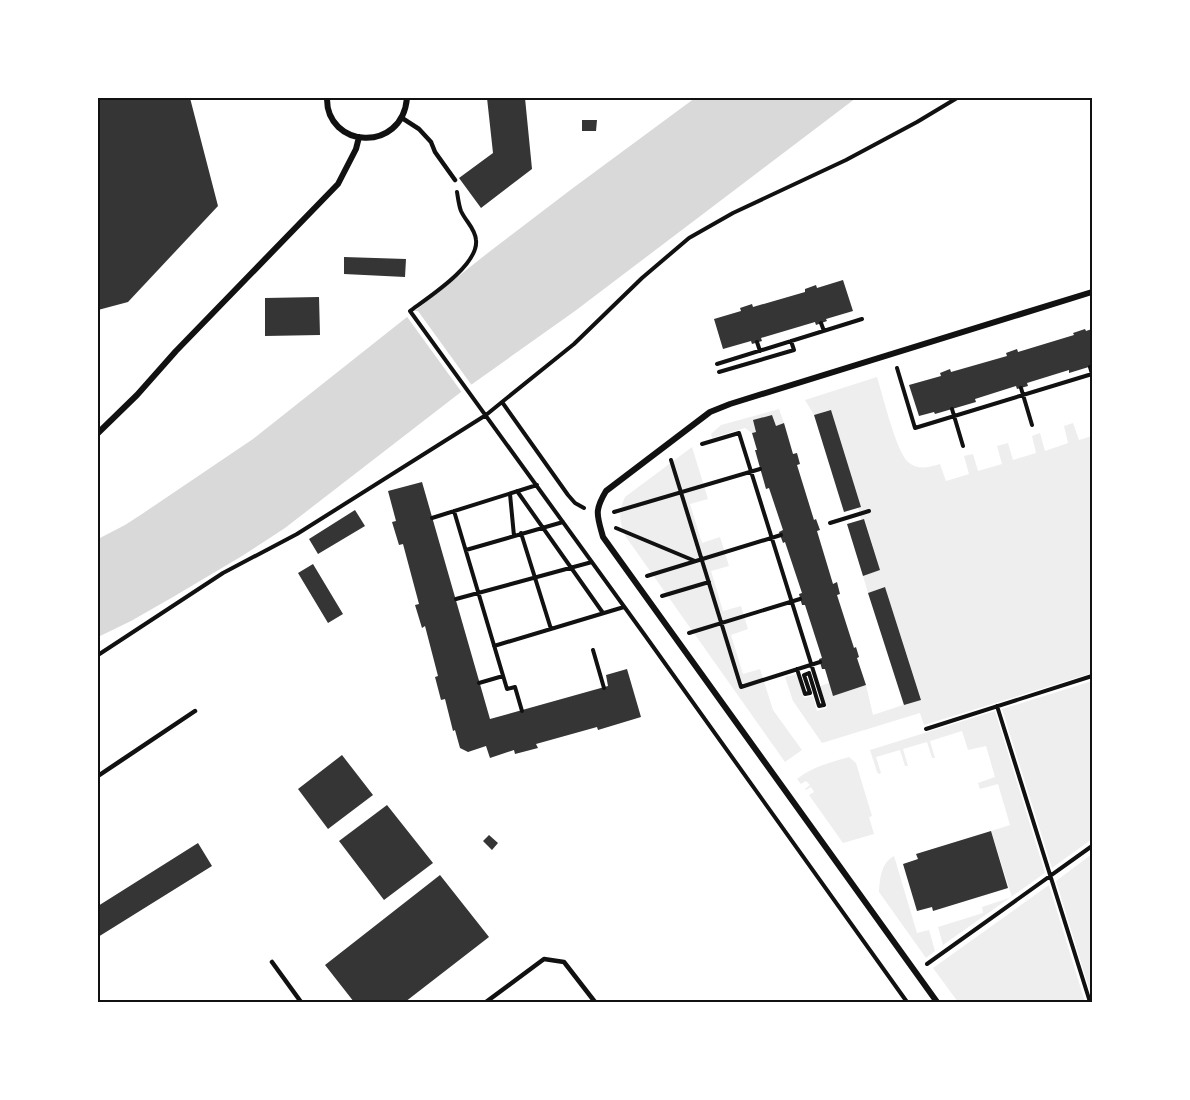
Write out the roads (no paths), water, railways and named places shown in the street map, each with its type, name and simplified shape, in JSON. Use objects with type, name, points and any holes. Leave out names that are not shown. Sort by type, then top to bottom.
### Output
[{"type":"street","points":[[327,98],[331,116],[338,126],[347,133],[371,138],[384,135],[394,128],[402,118],[407,98]]},
{"type":"street","points":[[98,433],[338,184],[356,149],[359,137]]},
{"type":"street","points":[[937,1002],[603,537],[597,517],[598,504],[606,491],[710,412],[741,400],[1092,292]]},
{"type":"lane","points":[[402,118],[419,129],[431,142],[435,153],[455,180]]},
{"type":"lane","points":[[98,776],[195,711]]},
{"type":"lane","points":[[486,1002],[544,959],[564,962],[595,1002]]},
{"type":"lane","points":[[272,962],[301,1002]]}]
